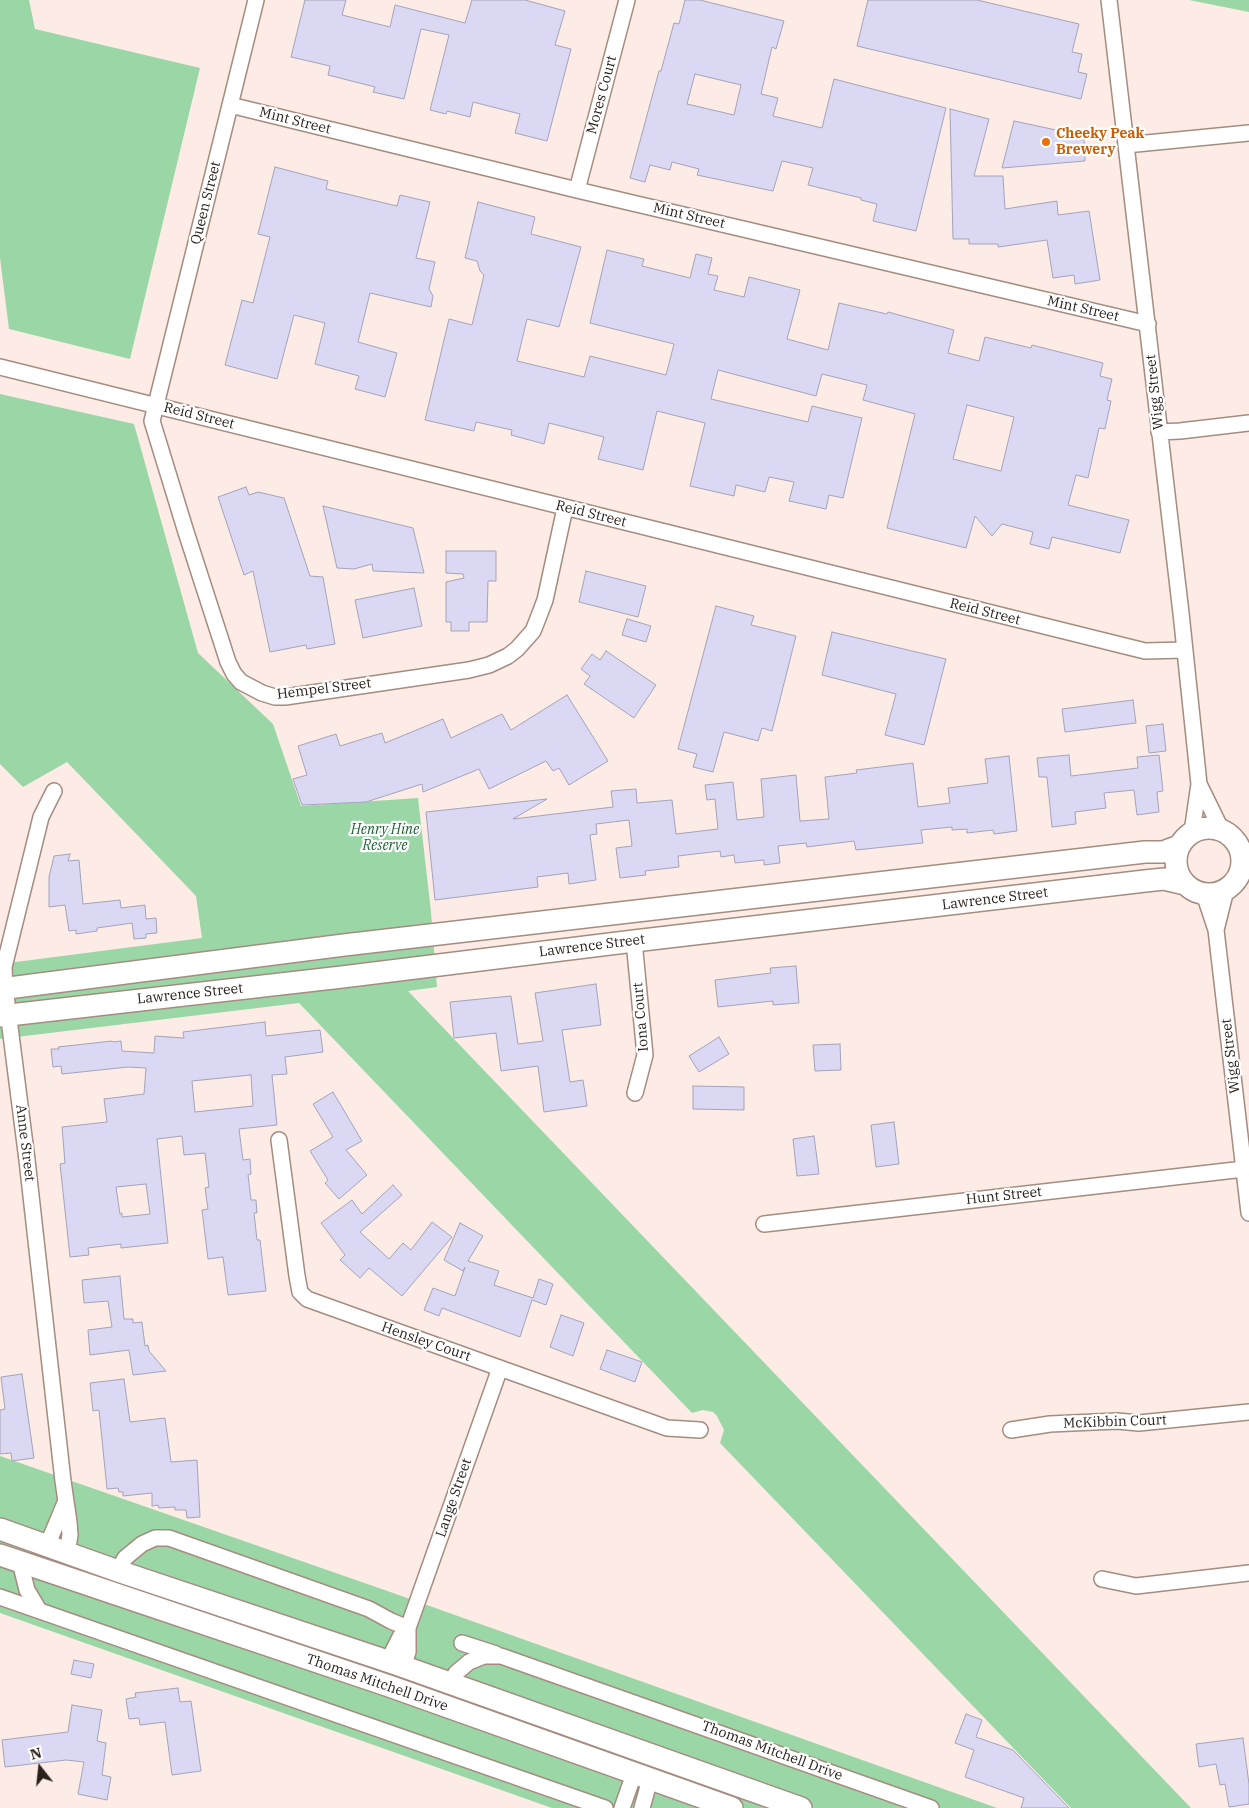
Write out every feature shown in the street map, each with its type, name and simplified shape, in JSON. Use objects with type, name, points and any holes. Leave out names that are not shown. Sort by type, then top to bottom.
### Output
[{"type":"street","name":"Queen Street","points":[[157,405],[256,0]]},
{"type":"street","name":"Mores Court","points":[[577,190],[627,0]]},
{"type":"street","name":"Wigg Street","points":[[1109,0],[1182,613],[1184,650],[1199,784],[1186,839]]},
{"type":"street","name":"Mint Street","points":[[230,105],[577,190],[1148,324]]},
{"type":"street","points":[[1126,145],[1249,133]]},
{"type":"street","name":"Reid Street","points":[[0,367],[1145,651],[1184,650]]},
{"type":"street","name":"Hempel Street","points":[[157,405],[152,422],[228,662],[234,674],[241,682],[262,694],[285,697],[470,670],[489,665],[508,656],[533,631],[537,621],[545,600],[565,508]]},
{"type":"street","points":[[1159,432],[1249,424]]},
{"type":"street","name":"Wigg Street","points":[[1199,784],[1235,837]]},
{"type":"street","name":"Anne Street","points":[[54,791],[41,817],[27,867],[5,960],[2,988],[4,1015],[27,1160],[70,1529],[67,1553]]},
{"type":"street","points":[[1211,827],[1235,837],[1241,849],[1243,859],[1238,880],[1215,894],[1197,892],[1184,884],[1176,866],[1176,856],[1186,839],[1201,828],[1211,827]]},
{"type":"street","name":"Lawrence Street","points":[[2,988],[270,954],[1145,852],[1163,852],[1186,839]]},
{"type":"street","name":"Lawrence Street","points":[[4,1015],[1164,879],[1184,884]]},
{"type":"street","points":[[908,880],[912,908]]},
{"type":"street","name":"Wigg Street","points":[[1216,930],[1238,880]]},
{"type":"street","name":"Wigg Street","points":[[1204,894],[1216,930],[1249,1213]]},
{"type":"street","points":[[630,912],[634,941]]},
{"type":"street","name":"Iona Court","points":[[634,941],[645,1055],[635,1093]]},
{"type":"street","points":[[270,954],[274,984]]},
{"type":"street","name":"Hensley Court","points":[[279,1140],[296,1276],[300,1292],[303,1296],[314,1303],[668,1428],[700,1430]]},
{"type":"street","name":"Hunt Street","points":[[764,1224],[1244,1169]]},
{"type":"street","name":"Lange Street","points":[[395,1664],[400,1637],[408,1628],[500,1368]]},
{"type":"street","name":"McKibbin Court","points":[[1011,1430],[1050,1424],[1117,1420],[1139,1423],[1249,1412]]},
{"type":"street","name":"Anne Street","points":[[47,1546],[66,1502]]},
{"type":"street","name":"Thomas Mitchell Drive","points":[[0,1530],[450,1683],[801,1808]]},
{"type":"street","points":[[109,1592],[118,1571],[130,1553],[151,1539],[158,1537],[175,1540],[369,1609],[408,1628]]},
{"type":"street","points":[[47,1546],[48,1572]]},
{"type":"street","points":[[48,1572],[67,1553]]},
{"type":"street","name":"Thomas Mitchell Drive","points":[[0,1555],[388,1686],[732,1808]]},
{"type":"street","points":[[20,1562],[27,1590],[39,1610]]},
{"type":"street","points":[[1102,1579],[1136,1586],[1249,1574]]},
{"type":"street","points":[[0,1597],[605,1808]]},
{"type":"street","points":[[462,1643],[501,1656]]},
{"type":"street","name":"Thomas Mitchell Drive","points":[[450,1683],[456,1673],[469,1662],[484,1656],[501,1656],[931,1808]]},
{"type":"street","points":[[388,1686],[395,1664]]},
{"type":"street","points":[[450,1683],[459,1711]]},
{"type":"street","points":[[622,1808],[642,1776],[649,1754]]},
{"type":"street","points":[[642,1776],[642,1808]]},
{"type":"green space","points":[[0,0],[29,0],[35,29],[200,68],[130,359],[9,329],[0,258]]},
{"type":"green space","points":[[1189,0],[1249,0],[1249,12]]},
{"type":"green space","name":"Henry Hine Reserve","points":[[0,394],[134,424],[198,653],[273,724],[301,806],[418,798],[431,912],[437,987],[408,991],[1191,1808],[1071,1808],[720,1443],[724,1430],[717,1416],[713,1412],[703,1410],[692,1413],[299,1003],[0,1039],[0,964],[202,938],[196,896],[67,762],[23,787],[0,764]]},
{"type":"green space","points":[[0,1456],[396,1594],[997,1808],[552,1808],[0,1613]]},
{"type":"building","points":[[305,0],[346,0],[342,15],[390,27],[395,5],[465,23],[472,0],[525,0],[565,11],[555,45],[571,49],[547,141],[515,133],[520,114],[473,102],[470,117],[447,111],[446,114],[430,110],[449,35],[421,29],[404,99],[373,92],[375,87],[328,75],[330,66],[291,57]]},
{"type":"building","points":[[685,0],[700,0],[784,21],[776,49],[772,47],[761,94],[778,98],[773,116],[822,128],[834,79],[946,108],[916,231],[873,221],[877,204],[861,200],[861,198],[808,185],[813,168],[782,161],[773,191],[697,175],[699,169],[672,162],[670,170],[650,165],[645,182],[630,178],[674,23],[679,24]],"holes":[[[695,74],[741,85],[734,115],[687,104]]]},
{"type":"building","points":[[868,0],[977,0],[1079,24],[1072,52],[1082,54],[1078,72],[1087,74],[1081,99],[857,46]]},
{"type":"building","points":[[950,109],[989,119],[974,176],[1003,176],[1005,209],[1057,201],[1058,215],[1089,211],[1100,280],[1075,284],[1074,275],[1053,278],[1047,240],[998,247],[998,244],[969,244],[969,239],[953,239]]},
{"type":"building","points":[[1014,121],[1084,136],[1085,161],[1002,168]]},
{"type":"building","points":[[275,167],[328,181],[326,189],[397,206],[400,195],[430,202],[416,258],[435,262],[429,289],[433,296],[431,307],[370,293],[358,342],[397,353],[385,397],[355,389],[359,376],[315,364],[325,323],[294,315],[277,379],[225,365],[242,300],[253,303],[270,237],[258,234]]},
{"type":"building","points":[[478,202],[535,217],[531,234],[581,247],[559,327],[527,319],[517,361],[584,377],[590,356],[666,375],[674,344],[590,323],[607,250],[644,259],[642,266],[690,278],[696,254],[712,258],[708,274],[718,276],[714,290],[744,297],[749,277],[800,290],[787,339],[828,350],[839,303],[887,314],[888,312],[954,330],[948,353],[979,361],[985,337],[1031,348],[1032,345],[1103,363],[1100,376],[1112,379],[1107,400],[1111,401],[1105,429],[1099,428],[1088,478],[1076,475],[1068,505],[1129,520],[1120,553],[1052,537],[1049,549],[1030,544],[1033,532],[1002,524],[992,536],[975,516],[966,548],[887,528],[915,414],[863,400],[867,385],[822,374],[816,396],[718,370],[711,399],[808,422],[812,406],[862,418],[843,498],[829,495],[826,509],[789,501],[794,482],[769,477],[765,492],[736,485],[734,496],[690,486],[705,423],[657,411],[643,470],[598,459],[604,437],[549,423],[544,444],[511,435],[512,430],[476,422],[474,431],[425,420],[449,319],[472,325],[484,275],[480,271],[477,261],[465,258]],"holes":[[[967,405],[1014,417],[1001,471],[953,459]]]},
{"type":"building","points":[[246,487],[249,495],[258,492],[284,498],[310,576],[323,577],[335,644],[307,649],[306,645],[270,652],[253,571],[244,575],[218,497]]},
{"type":"building","points":[[323,506],[413,528],[424,573],[373,571],[372,564],[354,569],[337,568]]},
{"type":"building","points":[[446,551],[496,551],[496,581],[488,581],[487,622],[469,622],[469,631],[451,631],[451,622],[446,622],[446,582],[464,578],[463,574],[446,573]]},
{"type":"building","points":[[586,571],[646,586],[638,617],[579,602]]},
{"type":"building","points":[[414,588],[422,626],[363,638],[355,600]]},
{"type":"building","points":[[716,606],[754,616],[751,625],[796,636],[772,731],[762,728],[758,741],[724,732],[713,772],[693,767],[697,754],[678,749]]},
{"type":"building","points":[[627,619],[651,626],[646,642],[622,635]]},
{"type":"building","points":[[832,632],[946,659],[924,745],[885,735],[896,694],[822,675]]},
{"type":"building","points":[[606,651],[656,685],[634,718],[584,684],[590,676],[581,669],[592,654],[600,660]]},
{"type":"building","points":[[567,695],[608,761],[569,785],[559,768],[553,771],[546,761],[489,789],[479,769],[423,792],[422,784],[366,802],[302,805],[293,779],[307,775],[298,746],[336,734],[340,746],[382,733],[385,743],[443,719],[451,738],[502,714],[511,730]]},
{"type":"building","points":[[1133,700],[1136,723],[1065,732],[1062,709]]},
{"type":"building","points":[[1163,724],[1166,751],[1149,753],[1146,726]]},
{"type":"building","points":[[1069,755],[1071,776],[1138,768],[1137,757],[1159,755],[1163,791],[1157,792],[1159,812],[1137,815],[1134,790],[1104,793],[1106,808],[1075,812],[1076,824],[1052,827],[1047,777],[1039,777],[1037,758]]},
{"type":"building","points":[[1009,756],[1017,831],[994,834],[993,830],[967,833],[967,829],[952,830],[952,827],[921,830],[923,843],[856,850],[854,841],[807,847],[806,843],[778,846],[780,863],[764,865],[764,860],[735,863],[734,855],[721,857],[720,851],[678,856],[679,867],[645,871],[646,875],[620,878],[616,848],[632,846],[629,820],[596,824],[597,834],[590,835],[596,880],[569,884],[568,873],[537,877],[538,887],[435,900],[426,812],[547,799],[513,819],[613,807],[611,791],[636,789],[637,803],[672,800],[676,834],[718,829],[715,799],[707,800],[705,785],[733,782],[737,820],[764,817],[761,779],[796,775],[800,821],[829,819],[825,777],[857,773],[856,770],[913,763],[918,807],[950,803],[948,788],[988,783],[985,759]]},
{"type":"building","points":[[70,854],[68,861],[79,860],[83,904],[120,900],[121,908],[145,905],[146,919],[156,918],[157,933],[146,934],[146,938],[134,939],[132,923],[97,928],[97,931],[76,934],[76,930],[69,931],[65,905],[49,907],[49,877],[54,856]]},
{"type":"building","points":[[796,966],[799,1003],[773,1005],[773,1001],[718,1007],[715,980],[771,973],[770,968]]},
{"type":"building","points":[[596,984],[601,1025],[562,1030],[570,1082],[583,1080],[587,1106],[544,1112],[538,1066],[501,1071],[496,1033],[454,1038],[450,1002],[511,996],[518,1044],[543,1041],[535,993]]},
{"type":"building","points":[[265,1022],[266,1036],[320,1030],[323,1052],[285,1057],[287,1074],[272,1075],[277,1125],[239,1129],[243,1160],[250,1159],[251,1174],[248,1175],[251,1200],[256,1200],[257,1213],[254,1213],[257,1240],[260,1240],[266,1291],[228,1295],[223,1257],[208,1259],[202,1210],[208,1209],[205,1188],[209,1187],[205,1153],[184,1155],[182,1136],[157,1139],[168,1243],[121,1248],[121,1244],[88,1248],[89,1255],[70,1257],[60,1164],[65,1163],[62,1127],[107,1122],[104,1099],[144,1094],[146,1068],[128,1067],[62,1074],[61,1066],[53,1067],[51,1049],[121,1041],[122,1051],[154,1053],[155,1036],[184,1038],[183,1032]],"holes":[[[251,1075],[253,1106],[195,1112],[192,1081]],[[146,1184],[150,1214],[122,1217],[116,1187]]]},
{"type":"building","points":[[719,1037],[729,1054],[699,1072],[689,1056]]},
{"type":"building","points":[[840,1044],[841,1070],[815,1071],[813,1045]]},
{"type":"building","points":[[693,1086],[744,1087],[744,1110],[693,1109]]},
{"type":"building","points":[[333,1092],[362,1141],[346,1150],[367,1175],[339,1199],[325,1183],[328,1180],[310,1151],[333,1137],[313,1104]]},
{"type":"building","points":[[894,1122],[899,1164],[876,1167],[871,1125]]},
{"type":"building","points":[[814,1136],[819,1174],[797,1176],[793,1139]]},
{"type":"building","points":[[393,1185],[402,1195],[360,1232],[389,1259],[403,1243],[411,1250],[432,1222],[452,1237],[402,1296],[369,1268],[360,1278],[340,1260],[345,1255],[321,1223],[352,1200],[362,1214]]},
{"type":"building","points":[[460,1223],[483,1236],[468,1261],[499,1271],[494,1285],[533,1298],[539,1279],[553,1284],[546,1305],[532,1300],[520,1337],[442,1308],[439,1316],[424,1310],[433,1288],[455,1296],[465,1267],[463,1271],[444,1260]]},
{"type":"building","points":[[120,1276],[124,1319],[133,1319],[133,1323],[142,1322],[145,1346],[148,1345],[149,1351],[166,1371],[133,1375],[129,1350],[90,1355],[88,1330],[112,1327],[108,1301],[84,1303],[82,1280]]},
{"type":"building","points":[[561,1315],[584,1323],[573,1356],[550,1347]]},
{"type":"building","points":[[607,1350],[642,1362],[635,1382],[600,1369]]},
{"type":"building","points":[[22,1374],[34,1458],[12,1461],[11,1453],[0,1454],[0,1410],[5,1409],[1,1377]]},
{"type":"building","points":[[124,1379],[130,1422],[165,1418],[171,1462],[197,1460],[200,1517],[187,1518],[186,1510],[175,1510],[175,1507],[159,1508],[158,1505],[152,1506],[152,1493],[123,1496],[123,1492],[119,1492],[118,1488],[107,1489],[99,1410],[93,1411],[90,1383]]},
{"type":"building","points":[[74,1660],[94,1664],[91,1678],[71,1674]]},
{"type":"building","points":[[178,1688],[180,1702],[191,1701],[201,1771],[172,1775],[165,1722],[140,1725],[139,1718],[129,1719],[126,1699],[136,1697],[135,1693]]},
{"type":"building","points":[[72,1705],[102,1710],[97,1741],[106,1743],[102,1775],[111,1777],[107,1800],[78,1794],[84,1762],[66,1760],[5,1767],[2,1740],[68,1732]]},
{"type":"building","points":[[966,1714],[982,1720],[976,1737],[1013,1750],[1069,1808],[1021,1808],[1024,1798],[965,1777],[974,1750],[955,1743]]},
{"type":"building","points":[[1243,1738],[1249,1784],[1249,1804],[1229,1807],[1225,1784],[1220,1785],[1216,1764],[1199,1767],[1196,1744]]},
{"type":"place","name":"Cheeky Peak Brewery","points":[[1046,142]]}]
